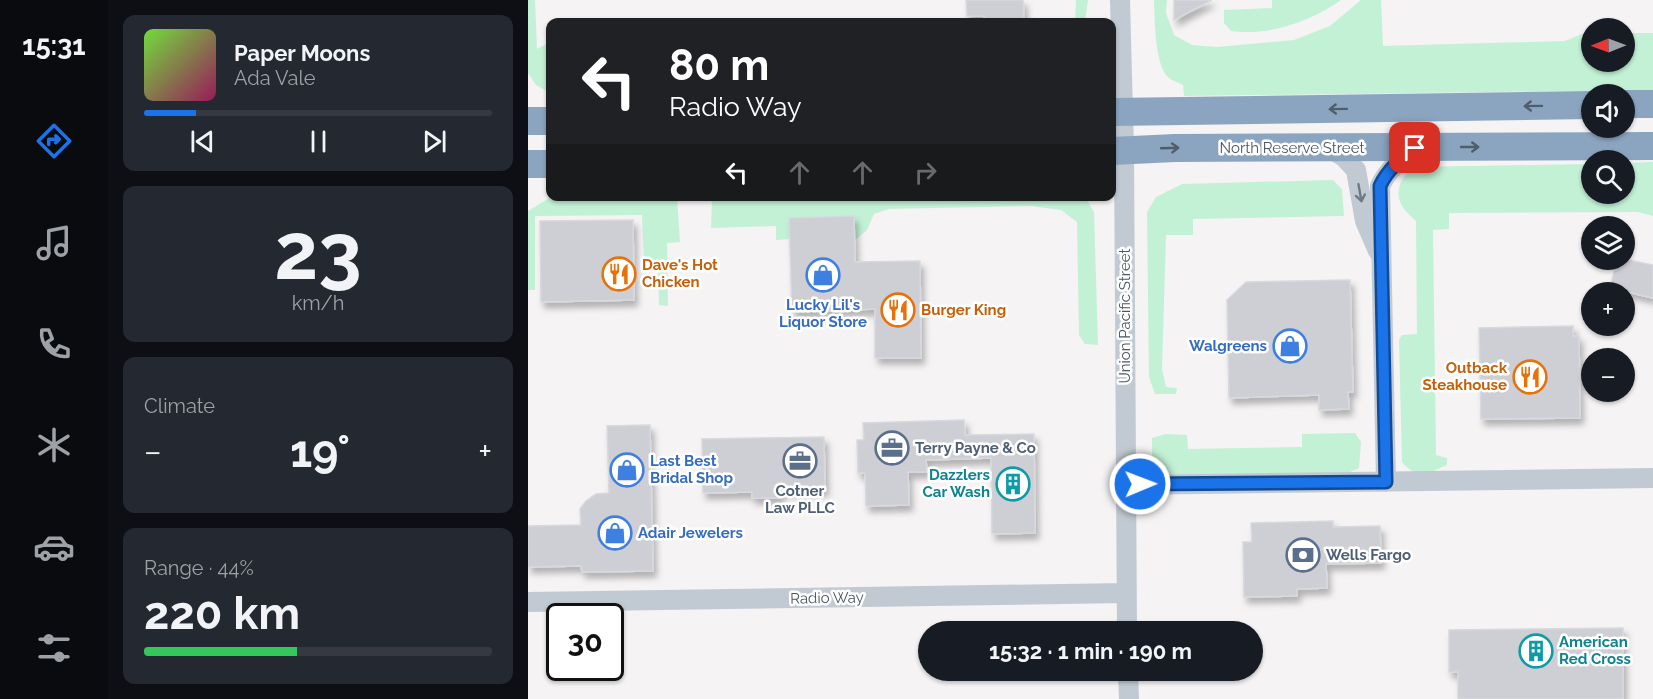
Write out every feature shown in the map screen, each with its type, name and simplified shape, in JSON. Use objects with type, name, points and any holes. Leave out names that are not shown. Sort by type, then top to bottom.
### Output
[{"type":"highway","points":[[1635,104],[1653,104]]},
{"type":"highway","points":[[1117,112],[1581,105]]},
{"type":"highway","points":[[528,121],[546,121]]},
{"type":"highway","name":"North Reserve Street","points":[[1118,150],[1653,146]]},
{"type":"highway","points":[[528,164],[546,164]]},
{"type":"street","name":"Union Pacific Street","points":[[1120,0],[1117,112],[1126,485],[1127,621]]},
{"type":"street","points":[[1329,148],[1344,157],[1356,170],[1365,221],[1382,262]]},
{"type":"street","points":[[1386,482],[1380,186],[1384,177],[1396,163],[1415,148]]},
{"type":"street","points":[[1126,485],[1653,478]]},
{"type":"street","name":"Radio Way","points":[[528,602],[1126,593]]},
{"type":"street","points":[[1128,681],[1129,699]]},
{"type":"green space","points":[[528,0],[535,0],[537,49],[546,44],[546,91],[536,85],[528,73]]},
{"type":"green space","points":[[1076,0],[1088,0],[1086,18],[1075,18]]},
{"type":"green space","points":[[1154,0],[1167,0],[1166,13],[1174,35],[1192,45],[1217,47],[1294,40],[1330,26],[1361,0],[1381,0],[1383,46],[1565,41],[1581,34],[1581,72],[1635,72],[1635,33],[1653,33],[1653,90],[1635,90],[1635,84],[1581,84],[1581,91],[1184,96],[1183,85],[1170,79],[1165,73],[1156,42]]},
{"type":"green space","points":[[1272,0],[1341,0],[1303,21],[1274,29],[1231,31],[1224,23],[1224,10],[1272,8]]},
{"type":"green space","points":[[1653,162],[1653,216],[1638,212],[1449,213],[1449,229],[1433,230],[1436,455],[1447,458],[1447,465],[1423,473],[1408,468],[1402,462],[1399,340],[1402,335],[1417,334],[1416,221],[1406,211],[1399,198],[1398,192],[1405,176],[1415,167],[1581,164],[1581,204],[1635,204],[1635,163]]},
{"type":"green space","points":[[1333,180],[1342,189],[1344,216],[1193,219],[1193,235],[1166,235],[1162,369],[1166,387],[1177,388],[1176,394],[1155,394],[1149,377],[1147,212],[1156,197],[1182,184]]},
{"type":"green space","points":[[546,200],[677,201],[680,242],[667,243],[668,306],[659,305],[658,263],[644,262],[642,215],[535,216],[535,290],[528,290],[528,211]]},
{"type":"green space","points":[[712,201],[1087,201],[1094,212],[1098,345],[1085,344],[1079,335],[1077,222],[1061,210],[1031,206],[889,209],[874,214],[867,230],[854,241],[853,216],[790,218],[790,239],[776,240],[776,226],[711,228]]},
{"type":"green space","points":[[1355,433],[1361,442],[1359,468],[1341,476],[1180,476],[1160,473],[1152,464],[1152,438],[1166,434],[1187,435],[1188,449],[1302,447],[1302,434]]},
{"type":"building","points":[[966,0],[1023,0],[1024,18],[967,16]]},
{"type":"building","points":[[1174,0],[1212,0],[1174,20]]},
{"type":"building","points":[[854,216],[855,262],[920,261],[921,358],[875,358],[875,309],[792,312],[789,218]]},
{"type":"building","points":[[633,220],[634,300],[541,302],[540,221]]},
{"type":"building","points":[[1635,261],[1653,265],[1653,298],[1635,294],[1635,282],[1612,282],[1614,270],[1635,270]]},
{"type":"building","name":"Walgreens","points":[[1350,280],[1353,392],[1348,392],[1349,409],[1319,410],[1319,395],[1229,398],[1227,300],[1246,282]]},
{"type":"building","name":"Outback Steakhouse","points":[[1573,326],[1573,336],[1579,336],[1580,418],[1481,419],[1479,328]]},
{"type":"building","points":[[964,420],[965,435],[1034,434],[1035,533],[992,534],[991,458],[926,460],[927,472],[908,472],[909,505],[866,506],[865,473],[858,473],[857,440],[864,440],[863,423]]},
{"type":"building","points":[[650,425],[653,571],[582,572],[581,566],[528,567],[528,526],[581,525],[580,509],[586,501],[596,494],[609,493],[607,426]]},
{"type":"building","points":[[824,437],[825,490],[780,491],[780,498],[752,498],[752,492],[703,493],[702,439]]},
{"type":"building","points":[[1333,521],[1333,527],[1380,526],[1381,563],[1326,564],[1327,588],[1297,589],[1297,596],[1244,597],[1243,542],[1252,542],[1251,523]]},
{"type":"building","name":"American Red Cross","points":[[1623,628],[1623,699],[1458,699],[1458,672],[1449,672],[1449,630]]},
{"type":"place","name":"Dave's Hot Chicken","points":[[619,274]]},
{"type":"place","name":"Lucky Lil's Liquor Store","points":[[823,275]]},
{"type":"place","name":"Burger King","points":[[898,310]]},
{"type":"place","name":"Walgreens","points":[[1290,346]]},
{"type":"place","name":"Outback Steakhouse","points":[[1530,377]]},
{"type":"place","name":"Terry Payne & Co","points":[[892,448]]},
{"type":"place","name":"Cotner Law PLLC","points":[[800,461]]},
{"type":"place","name":"Last Best Bridal Shop","points":[[627,470]]},
{"type":"place","name":"Dazzlers Car Wash","points":[[1013,484]]},
{"type":"place","name":"Adair Jewelers","points":[[615,533]]},
{"type":"place","name":"Wells Fargo","points":[[1303,555]]},
{"type":"place","name":"American Red Cross","points":[[1536,651]]},
{"type":"route","points":[[1140,484],[1386,482],[1380,186],[1384,177],[1396,163],[1415,148]]}]
